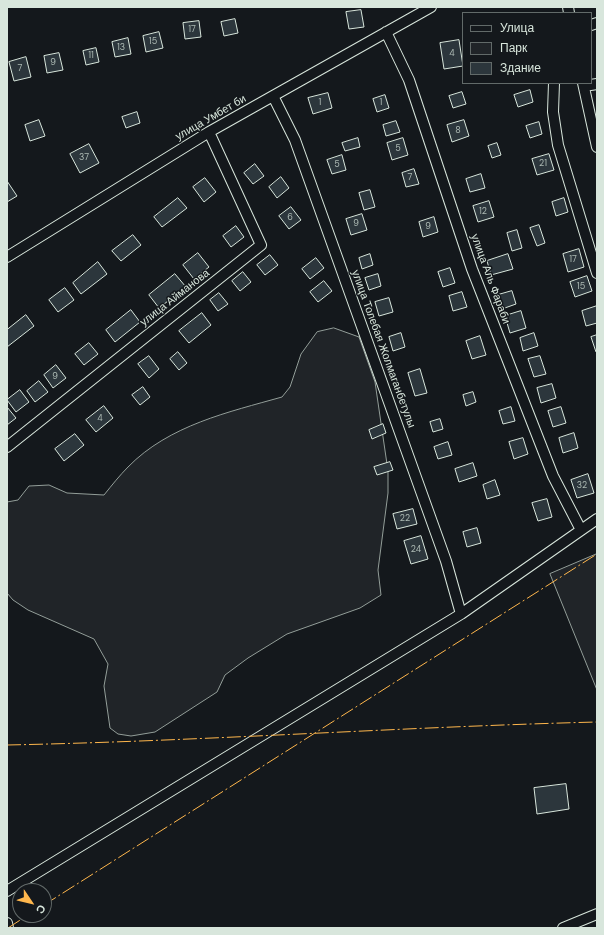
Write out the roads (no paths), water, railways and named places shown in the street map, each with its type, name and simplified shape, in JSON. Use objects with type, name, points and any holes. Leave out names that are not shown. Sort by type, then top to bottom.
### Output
[{"type":"street","name":"улица Умбет би","points":[[7,257],[209,132],[430,7]]},
{"type":"street","name":"улица Аль Фараби","points":[[386,32],[409,80],[472,269],[553,476],[581,530]]},
{"type":"street","points":[[554,84],[553,112],[558,145],[597,272]]},
{"type":"street","points":[[597,84],[584,85],[596,135],[597,146]]},
{"type":"street","name":"улица Толебая Жолмаганбетулы","points":[[273,96],[295,140],[446,561],[461,614]]},
{"type":"street","name":"улица Айманова","points":[[7,446],[261,245],[209,132]]},
{"type":"street","points":[[7,891],[461,614],[597,519]]},
{"type":"street","points":[[564,928],[597,914]]},
{"type":"street","points":[[7,923],[8,928]]}]
